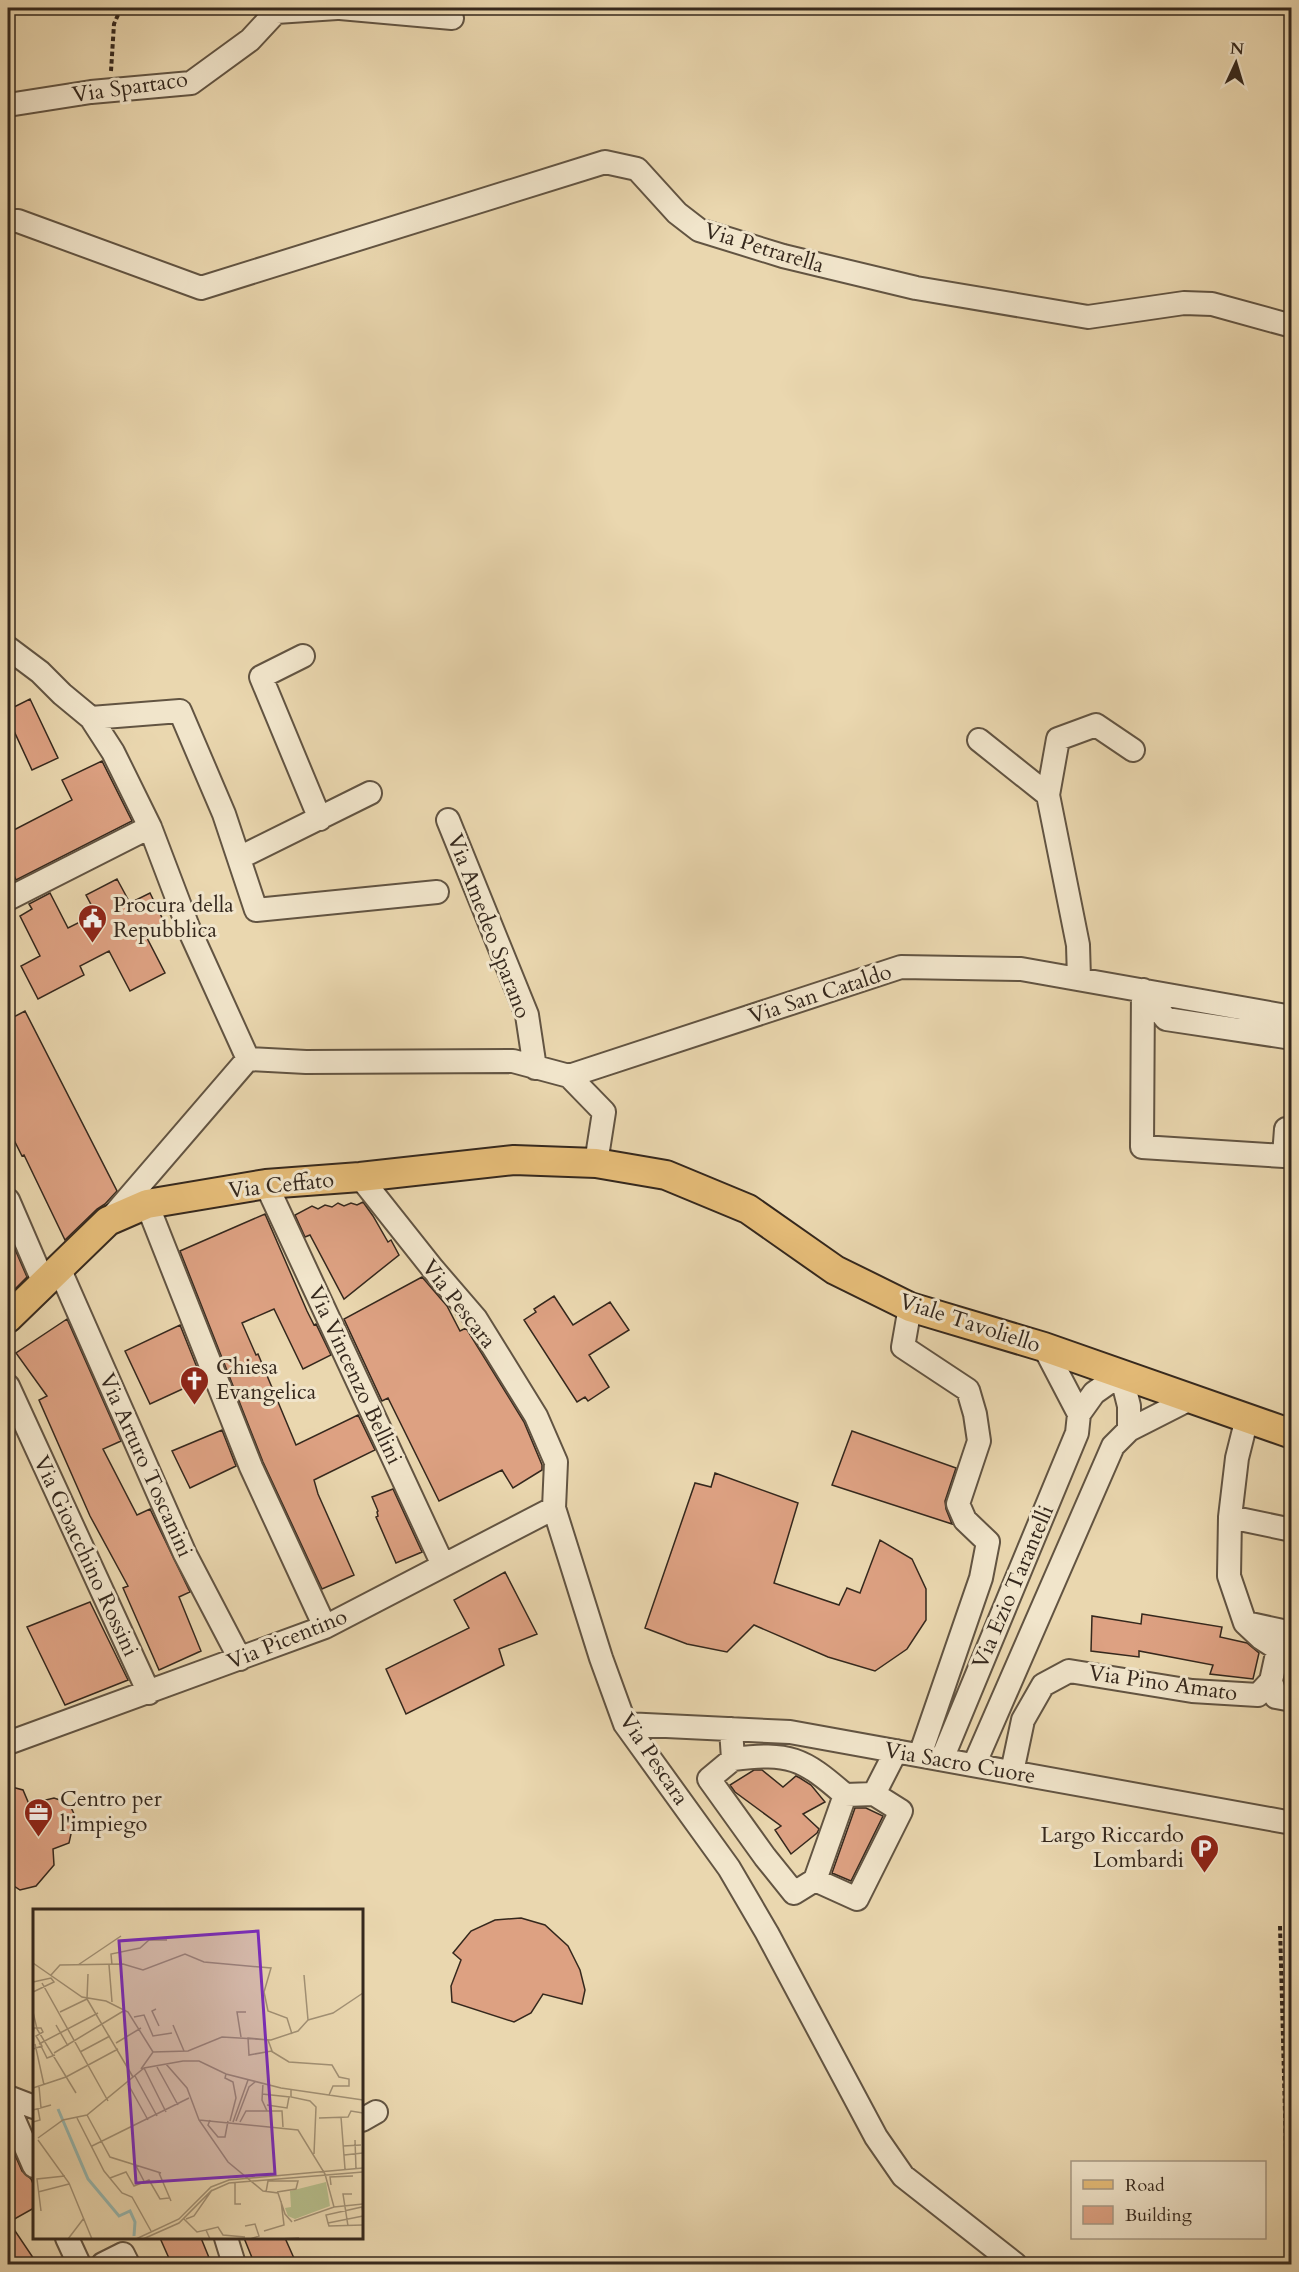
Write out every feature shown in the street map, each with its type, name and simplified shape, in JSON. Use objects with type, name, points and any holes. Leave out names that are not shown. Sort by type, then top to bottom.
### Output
[{"type":"main road","name":"Via Ceffato","points":[[8,1318],[108,1221],[147,1204],[266,1184],[360,1177],[514,1160],[596,1163]]},
{"type":"main road","name":"Viale Tavoliello","points":[[596,1163],[666,1174],[748,1209],[835,1269],[910,1307],[1044,1347],[1292,1434]]},
{"type":"street","name":"Via Spartaco","points":[[8,105],[108,91],[191,83],[250,40],[276,12],[338,8],[453,18]]},
{"type":"street","name":"Via Petrarella","points":[[8,221],[18,221],[201,288],[604,162],[637,169],[677,213],[699,230],[783,256],[916,288],[1088,317],[1184,303],[1212,304],[1292,326]]},
{"type":"street","points":[[10,653],[40,672],[91,718],[113,752],[150,827],[188,927],[248,1059]]},
{"type":"street","points":[[303,656],[261,677],[320,819]]},
{"type":"street","points":[[91,718],[180,711],[224,814],[256,910],[437,892]]},
{"type":"street","points":[[1079,979],[1078,945],[1048,795],[1058,739],[1096,725],[1134,750]]},
{"type":"street","points":[[979,740],[1048,795]]},
{"type":"street","points":[[239,858],[370,793]]},
{"type":"street","name":"Via Amedeo Sparano","points":[[447,820],[526,1015],[535,1068]]},
{"type":"street","points":[[8,899],[150,827]]},
{"type":"street","name":"Via San Cataldo","points":[[569,1076],[901,967],[1021,969],[1292,1017]]},
{"type":"street","points":[[1143,990],[1166,1020],[1292,1038]]},
{"type":"street","points":[[1143,990],[1142,1147],[1284,1156],[1286,1129],[1292,1129]]},
{"type":"street","points":[[248,1059],[306,1062],[513,1061],[569,1076],[604,1112],[596,1163]]},
{"type":"street","points":[[108,1221],[248,1059]]},
{"type":"street","name":"Via Pescara","points":[[360,1177],[426,1261],[476,1319],[536,1416],[556,1462],[554,1508],[601,1658],[625,1724],[729,1868],[767,1933],[876,2137],[903,2176],[1015,2265]]},
{"type":"street","name":"Via Vincenzo Bellini","points":[[266,1184],[443,1565]]},
{"type":"street","name":"Via Arturo Toscanini","points":[[8,1200],[51,1275],[185,1554],[240,1659]]},
{"type":"street","points":[[147,1204],[251,1467],[325,1627]]},
{"type":"street","points":[[910,1307],[903,1347],[968,1390],[979,1441],[958,1503],[965,1520],[988,1542],[981,1578],[931,1757]]},
{"type":"street","points":[[1044,1347],[1079,1414]]},
{"type":"street","points":[[1121,1374],[1130,1406],[1129,1430]]},
{"type":"street","name":"Via Ezio Tarantelli","points":[[931,1757],[1077,1433],[1079,1414],[1094,1393],[1121,1374]]},
{"type":"street","name":"Via Gioacchino Rossini","points":[[8,1386],[149,1693]]},
{"type":"street","name":"Via Ezio Tarantelli","points":[[974,1765],[1113,1446],[1129,1430],[1190,1399]]},
{"type":"street","points":[[1247,1418],[1237,1458],[1230,1517],[1229,1576],[1245,1623],[1292,1633]]},
{"type":"street","name":"Via Picentino","points":[[8,1743],[325,1627],[554,1508]]},
{"type":"street","points":[[1230,1517],[1292,1530]]},
{"type":"street","name":"Via Pino Amato","points":[[1012,1772],[1023,1720],[1043,1685],[1069,1671],[1192,1691],[1258,1695],[1271,1681],[1278,1649],[1261,1638],[1245,1623]]},
{"type":"street","points":[[1271,1681],[1276,1697],[1292,1701]]},
{"type":"street","name":"Via Sacro Cuore","points":[[625,1724],[790,1732],[1292,1823]]},
{"type":"street","points":[[731,1729],[733,1759]]},
{"type":"street","points":[[874,1794],[896,1751]]},
{"type":"street","points":[[815,1880],[857,1899],[901,1811],[874,1794],[845,1795],[824,1776],[799,1760],[765,1755],[733,1759],[709,1779],[794,1893],[815,1880],[845,1795]]},
{"type":"street","points":[[8,2097],[33,2107]]},
{"type":"street","points":[[8,2106],[33,2164]]},
{"type":"street","points":[[67,2239],[79,2265]]},
{"type":"street","points":[[225,2239],[234,2265]]},
{"type":"street","points":[[103,2265],[125,2259]]},
{"type":"path","points":[[108,91],[114,24],[121,8]]},
{"type":"path","points":[[1280,1926],[1287,2188]]},
{"type":"building","points":[[30,699],[58,758],[32,770],[8,718],[8,710]]},
{"type":"building","points":[[102,761],[132,821],[16,880],[8,862],[8,833],[72,800],[62,780]]},
{"type":"building","name":"Procura della Repubblica","points":[[117,879],[130,903],[150,893],[166,926],[146,936],[165,973],[130,991],[109,951],[80,966],[84,975],[38,999],[21,966],[40,956],[20,916],[32,909],[29,904],[50,893],[68,928],[96,914],[86,895]]},
{"type":"building","points":[[25,1011],[117,1191],[65,1240],[24,1155],[22,1156],[8,1128],[8,1020]]},
{"type":"building","points":[[363,1202],[388,1242],[391,1240],[399,1255],[344,1299],[310,1235],[305,1237],[295,1215],[312,1206],[318,1209],[325,1205],[332,1207],[338,1203],[344,1206]]},
{"type":"building","points":[[265,1214],[307,1311],[331,1355],[303,1369],[274,1309],[242,1323],[256,1355],[258,1354],[296,1445],[358,1415],[375,1450],[314,1480],[354,1575],[322,1589],[263,1462],[180,1251]]},
{"type":"building","points":[[8,1233],[27,1277],[8,1296]]},
{"type":"building","points":[[422,1277],[447,1306],[460,1331],[466,1328],[524,1422],[542,1470],[513,1488],[502,1470],[439,1501],[388,1398],[382,1401],[344,1319]]},
{"type":"building","points":[[554,1296],[573,1325],[610,1302],[629,1330],[589,1355],[609,1387],[588,1401],[585,1397],[577,1402],[524,1320],[536,1312],[534,1309]]},
{"type":"building","points":[[67,1319],[121,1441],[103,1449],[137,1515],[150,1509],[190,1592],[179,1597],[201,1651],[159,1670],[123,1588],[128,1586],[90,1516],[39,1400],[47,1396],[16,1353]]},
{"type":"building","points":[[180,1325],[202,1380],[150,1404],[125,1351]]},
{"type":"building","points":[[222,1430],[236,1466],[190,1488],[172,1451]]},
{"type":"building","points":[[852,1431],[956,1468],[945,1501],[952,1524],[832,1485]]},
{"type":"building","points":[[715,1473],[798,1503],[774,1583],[839,1605],[847,1588],[860,1593],[880,1540],[912,1559],[926,1589],[926,1620],[907,1649],[875,1671],[828,1657],[754,1625],[727,1652],[687,1644],[645,1628],[695,1483],[711,1487]]},
{"type":"building","points":[[393,1489],[422,1552],[396,1563],[376,1517],[378,1511],[372,1497]]},
{"type":"building","points":[[505,1572],[537,1634],[499,1649],[504,1665],[406,1714],[386,1669],[469,1628],[454,1600]]},
{"type":"building","points":[[90,1602],[128,1680],[65,1705],[27,1627]]},
{"type":"building","points":[[1142,1614],[1222,1627],[1220,1637],[1247,1643],[1259,1653],[1253,1679],[1210,1674],[1213,1665],[1139,1651],[1139,1657],[1091,1651],[1092,1616],[1141,1624]]},
{"type":"building","points":[[754,1770],[762,1770],[783,1787],[796,1776],[811,1785],[825,1802],[803,1814],[819,1829],[791,1854],[775,1830],[781,1826],[735,1792],[730,1785]]},
{"type":"building","name":"Centro per l'impiego","points":[[8,1786],[23,1790],[29,1804],[54,1798],[69,1803],[75,1816],[69,1843],[53,1849],[54,1865],[36,1886],[20,1890],[8,1882]]},
{"type":"building","points":[[855,1808],[866,1808],[883,1816],[851,1881],[832,1873]]},
{"type":"building","points":[[521,1918],[545,1925],[568,1946],[580,1970],[585,1990],[582,2004],[543,1994],[531,2013],[514,2022],[452,2002],[451,1986],[461,1960],[453,1953],[471,1931],[495,1920]]},
{"type":"building","points":[[8,2139],[22,2171],[33,2184],[33,2209],[9,2222],[38,2265],[8,2265]]},
{"type":"building","points":[[160,2239],[201,2239],[212,2265],[172,2265]]},
{"type":"building","points":[[244,2239],[285,2239],[297,2265],[255,2265]]},
{"type":"place","name":"Procura della Repubblica","points":[[92,944]]},
{"type":"place","name":"Chiesa Evangelica","points":[[195,1406]]},
{"type":"place","name":"Centro per l'impiego","points":[[39,1838]]},
{"type":"place","name":"Largo Riccardo Lombardi","points":[[1205,1874]]}]
